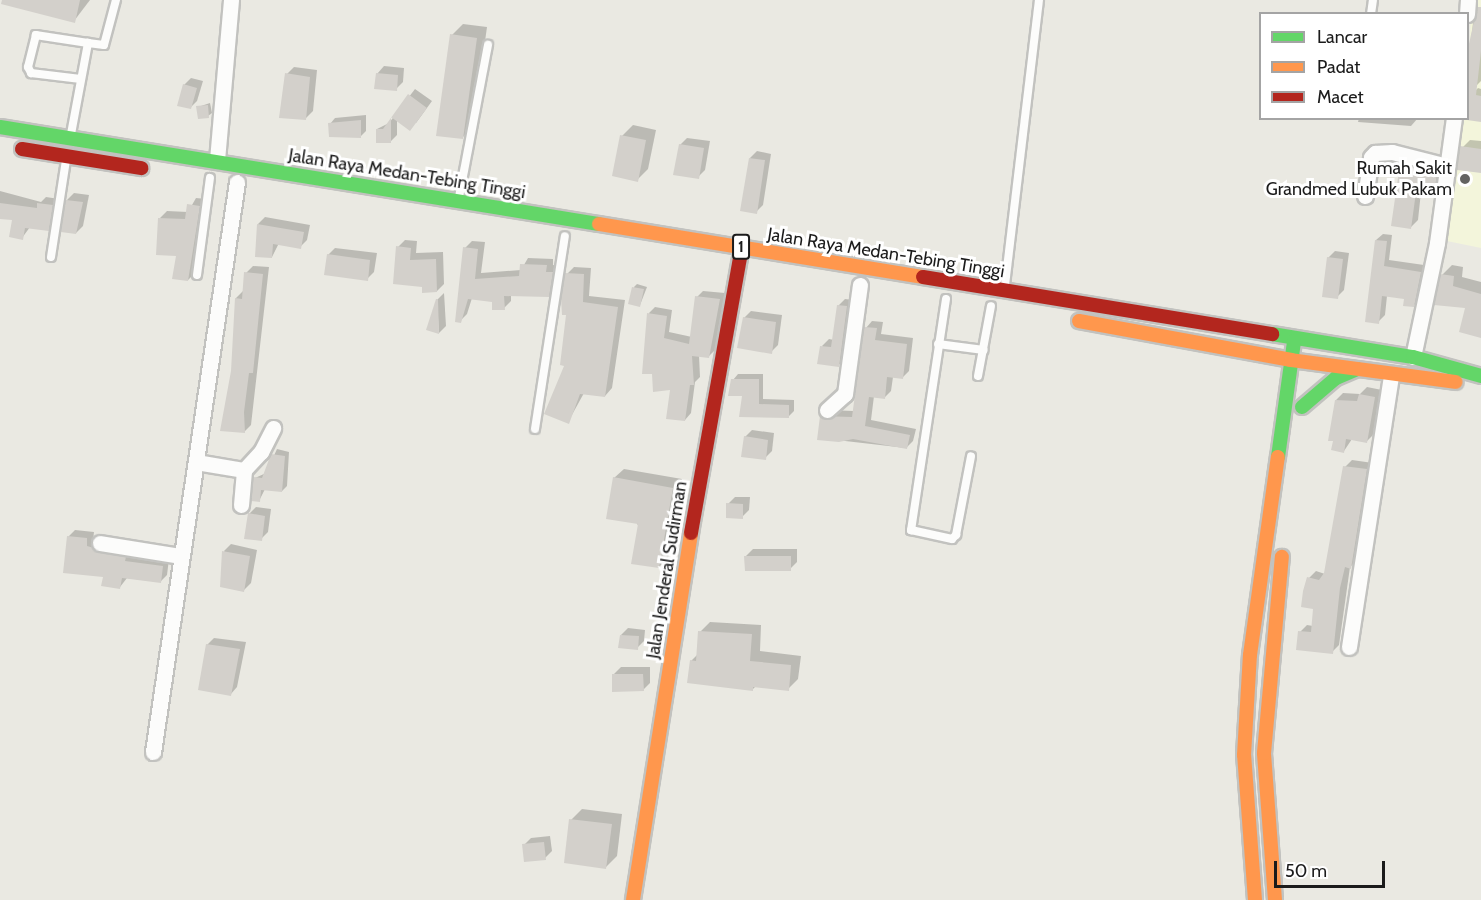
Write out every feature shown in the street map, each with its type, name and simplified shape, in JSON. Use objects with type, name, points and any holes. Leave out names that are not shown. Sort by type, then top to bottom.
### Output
[{"type":"main road","name":"Jalan Raya Medan-Tebing Tinggi","points":[[0,127],[217,160],[1413,357],[1481,376]]},
{"type":"main road","points":[[11,147],[155,170]]},
{"type":"main road","points":[[205,177],[242,183]]},
{"type":"main road","points":[[415,212],[417,194]]},
{"type":"main road","name":"Jalan Jenderal Sudirman","points":[[633,900],[684,572],[742,248]]},
{"type":"main road","points":[[1065,318],[1291,360],[1307,373],[1357,369],[1391,375],[1481,384]]},
{"type":"main road","points":[[1255,900],[1249,858],[1244,755],[1250,655],[1294,338]]},
{"type":"main road","points":[[1312,342],[1301,413],[1336,378],[1357,369]]},
{"type":"main road","points":[[1242,351],[1268,377],[1286,404]]},
{"type":"main road","points":[[1275,900],[1269,860],[1264,753],[1270,659],[1284,542]]},
{"type":"street","points":[[217,160],[231,0]]},
{"type":"street","points":[[1413,357],[1437,243],[1454,120]]},
{"type":"street","points":[[1365,196],[1371,157],[1375,153],[1392,152],[1447,166]]},
{"type":"street","points":[[153,752],[180,556],[242,183]]},
{"type":"street","points":[[827,410],[845,394],[860,285]]},
{"type":"street","points":[[1349,647],[1391,375]]},
{"type":"street","points":[[241,505],[244,470],[261,452],[273,428]]},
{"type":"street","points":[[196,462],[244,470]]},
{"type":"street","points":[[100,543],[180,556]]},
{"type":"lane","points":[[81,79],[31,73],[28,67],[33,38],[39,34],[104,45],[117,0]]},
{"type":"lane","points":[[1005,290],[1039,0]]},
{"type":"lane","points":[[51,256],[88,43]]},
{"type":"lane","points":[[459,201],[488,45]]},
{"type":"lane","points":[[197,276],[205,177]]},
{"type":"lane","points":[[536,429],[564,236]]},
{"type":"lane","points":[[946,299],[911,530],[952,539],[956,535],[970,456]]},
{"type":"lane","points":[[978,376],[990,306]]},
{"type":"lane","points":[[938,344],[984,350]]},
{"type":"shaded area","name":"Rumah Sakit Grandmed Lubuk Pakam","points":[[1471,0],[1481,0],[1481,248],[1442,240],[1457,120],[1469,120]]},
{"type":"building","points":[[2,0],[80,0],[75,23],[1,4]]},
{"type":"building","points":[[1477,7],[1481,7],[1481,51],[1476,95],[1481,96],[1481,122],[1467,120],[1469,120],[1469,44]]},
{"type":"building","points":[[450,34],[477,38],[463,139],[436,136]]},
{"type":"building","points":[[285,73],[310,77],[306,120],[279,118]]},
{"type":"building","points":[[376,73],[398,75],[397,91],[374,89]]},
{"type":"building","points":[[183,84],[197,88],[191,109],[177,106]]},
{"type":"building","points":[[408,94],[427,108],[410,131],[391,117]]},
{"type":"building","points":[[208,105],[209,118],[198,119],[196,106]]},
{"type":"building","points":[[391,118],[391,143],[376,143],[376,129],[383,129]]},
{"type":"building","points":[[361,120],[361,138],[329,137],[328,123]]},
{"type":"building","points":[[620,135],[646,140],[638,182],[612,176]]},
{"type":"building","points":[[679,144],[704,148],[699,179],[673,175]]},
{"type":"building","points":[[1460,146],[1481,149],[1481,173],[1457,170]]},
{"type":"building","points":[[749,158],[765,160],[757,214],[740,211]]},
{"type":"building","points":[[1400,164],[1437,173],[1434,195],[1416,192],[1411,229],[1391,226]]},
{"type":"building","points":[[66,200],[83,202],[76,234],[61,232]]},
{"type":"building","points":[[0,203],[37,208],[37,203],[53,205],[49,231],[25,228],[23,240],[9,237],[12,220],[0,219]]},
{"type":"building","points":[[187,204],[200,206],[188,281],[172,279],[176,256],[156,255],[158,218],[185,219]]},
{"type":"building","points":[[257,224],[304,232],[301,249],[273,244],[272,258],[255,257]]},
{"type":"building","points":[[1375,240],[1387,241],[1384,266],[1421,272],[1414,307],[1403,306],[1404,299],[1382,296],[1379,324],[1365,322]]},
{"type":"building","points":[[396,246],[411,248],[410,260],[436,259],[437,292],[422,293],[422,287],[393,284]]},
{"type":"building","points":[[463,247],[478,249],[475,279],[519,276],[520,264],[547,265],[546,272],[553,272],[549,297],[504,296],[505,310],[492,310],[492,302],[468,299],[461,323],[455,322]]},
{"type":"building","points":[[327,254],[370,260],[368,281],[324,275]]},
{"type":"building","points":[[1327,257],[1343,259],[1338,299],[1322,297]]},
{"type":"building","points":[[244,272],[263,274],[253,373],[249,373],[244,412],[245,433],[220,431],[231,371],[235,298],[242,299]]},
{"type":"building","points":[[565,273],[584,274],[583,302],[618,307],[605,397],[580,394],[569,424],[544,414],[564,366],[560,365],[566,315],[562,315],[561,298]]},
{"type":"building","points":[[1440,274],[1454,276],[1453,286],[1481,294],[1481,338],[1459,332],[1465,308],[1434,305]]},
{"type":"building","points":[[632,287],[644,289],[640,307],[628,304]]},
{"type":"building","points":[[695,296],[720,299],[709,358],[692,356],[694,385],[690,385],[685,421],[666,419],[670,390],[653,392],[652,374],[642,374],[647,313],[667,316],[664,338],[689,344]]},
{"type":"building","points":[[436,299],[438,299],[439,334],[426,330]]},
{"type":"building","points":[[837,305],[847,306],[839,367],[817,364],[820,346],[831,347]]},
{"type":"building","points":[[743,317],[776,322],[772,354],[737,348]]},
{"type":"building","points":[[864,327],[877,328],[875,340],[907,344],[903,379],[887,377],[885,399],[869,397],[865,426],[910,435],[907,449],[853,439],[839,442],[817,440],[820,416],[852,417]]},
{"type":"building","points":[[731,379],[759,379],[759,404],[789,405],[789,418],[739,417],[742,396],[728,396]]},
{"type":"building","points":[[1359,394],[1375,397],[1367,443],[1346,439],[1344,453],[1331,450],[1333,441],[1328,441],[1335,400],[1357,401]]},
{"type":"building","points":[[744,436],[768,440],[766,460],[741,457]]},
{"type":"building","points":[[271,454],[285,456],[282,492],[261,490],[260,502],[251,501],[253,477],[262,478]]},
{"type":"building","points":[[1343,466],[1367,469],[1351,569],[1345,567],[1340,588],[1333,654],[1296,650],[1298,631],[1311,632],[1313,609],[1301,607],[1303,591],[1307,577],[1319,580],[1324,573]]},
{"type":"building","points":[[613,477],[673,488],[659,568],[631,564],[638,524],[606,519]]},
{"type":"building","points":[[726,503],[743,504],[743,519],[726,518]]},
{"type":"building","points":[[248,513],[265,516],[262,541],[244,539]]},
{"type":"building","points":[[67,536],[87,538],[87,546],[126,557],[125,561],[163,566],[161,583],[122,578],[120,589],[101,586],[103,577],[63,573]]},
{"type":"building","points":[[222,551],[250,556],[244,592],[220,587]]},
{"type":"building","points":[[744,556],[791,556],[791,571],[745,571]]},
{"type":"building","points":[[698,631],[752,634],[750,661],[791,665],[789,691],[753,687],[753,691],[687,683],[690,660],[696,661]]},
{"type":"building","points":[[620,635],[639,636],[638,650],[618,648]]},
{"type":"building","points":[[206,644],[240,649],[231,696],[198,690]]},
{"type":"building","points":[[612,674],[643,674],[644,691],[612,692]]},
{"type":"building","points":[[569,819],[612,824],[606,869],[564,863]]},
{"type":"building","points":[[544,842],[546,860],[524,862],[522,844]]},
{"type":"traffic: fast","points":[[0,127],[599,224]]},
{"type":"traffic: fast","points":[[1272,334],[1413,357],[1481,376]]},
{"type":"traffic: fast","points":[[1278,457],[1294,341]]},
{"type":"traffic: fast","points":[[1302,407],[1336,378],[1357,369]]},
{"type":"traffic: slow","points":[[599,224],[923,277]]},
{"type":"traffic: slow","points":[[1079,321],[1291,360],[1456,382]]},
{"type":"traffic: slow","points":[[1255,900],[1244,755],[1250,655],[1278,457]]},
{"type":"traffic: slow","points":[[633,900],[691,533]]},
{"type":"traffic: slow","points":[[1275,900],[1264,753],[1282,557]]},
{"type":"traffic: jam","points":[[22,149],[141,168]]},
{"type":"traffic: jam","points":[[691,533],[742,248]]},
{"type":"traffic: jam","points":[[923,277],[1272,334]]},
{"type":"place","name":"Rumah Sakit Grandmed Lubuk Pakam","points":[[1465,179]]}]
